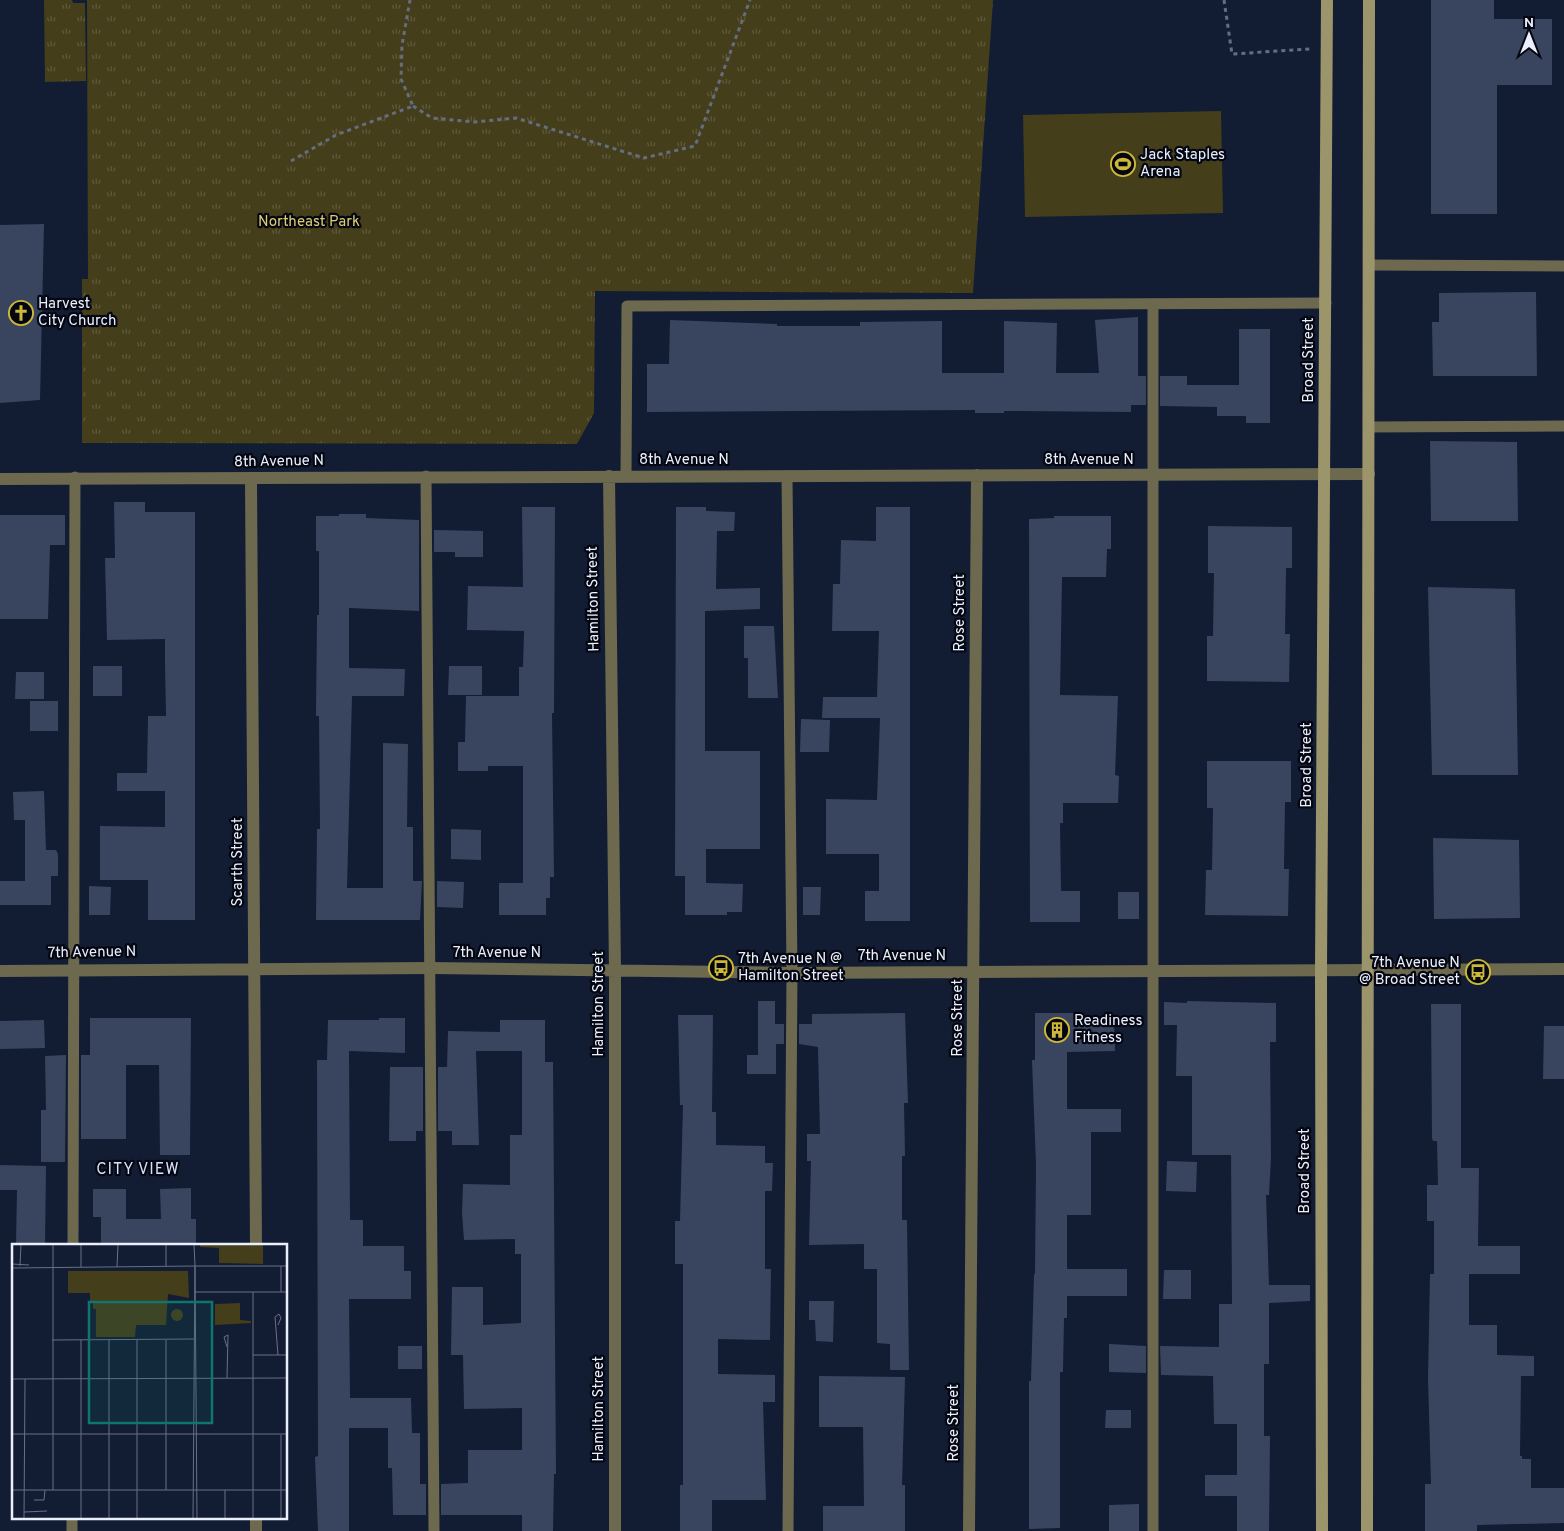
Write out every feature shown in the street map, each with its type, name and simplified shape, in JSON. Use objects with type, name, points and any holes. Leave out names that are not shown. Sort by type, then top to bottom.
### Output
[{"type":"main road","name":"Broad Street","points":[[1322,1531],[1321,970],[1327,0]]},
{"type":"main road","points":[[1368,1531],[1369,0]]},
{"type":"street","name":"8th Avenue N","points":[[0,479],[1369,474]]},
{"type":"street","name":"Rose Street","points":[[970,1531],[977,475]]},
{"type":"street","name":"Hamilton Street","points":[[609,476],[615,970],[615,1531]]},
{"type":"street","name":"Scarth Street","points":[[251,479],[256,1244]]},
{"type":"street","name":"7th Avenue N","points":[[0,971],[255,968],[792,972],[1564,970]]},
{"type":"street","points":[[256,1518],[256,1531]]},
{"type":"lane","points":[[1369,265],[1564,266]]},
{"type":"lane","points":[[626,476],[627,306],[1326,303]]},
{"type":"lane","points":[[1153,304],[1153,1531]]},
{"type":"lane","points":[[1369,427],[1564,426]]},
{"type":"lane","points":[[426,476],[432,968],[434,1531]]},
{"type":"lane","points":[[787,476],[792,972],[788,1531]]},
{"type":"lane","points":[[73,1244],[75,478]]},
{"type":"lane","points":[[72,1518],[72,1531]]},
{"type":"path","points":[[410,0],[402,45],[402,79],[413,106],[432,118],[474,122],[516,118],[644,158],[695,146],[750,0]]},
{"type":"path","points":[[1224,0],[1232,54],[1327,48]]},
{"type":"path","points":[[291,161],[336,135],[413,106]]},
{"type":"green space","points":[[44,0],[72,0],[73,3],[85,3],[86,81],[45,82]]},
{"type":"green space","name":"Northeast Park","points":[[87,0],[993,0],[973,293],[595,291],[594,413],[577,444],[82,443],[82,279],[88,279]]},
{"type":"green space","name":"Jack Staples Arena","points":[[1221,111],[1223,213],[1025,217],[1023,115]]},
{"type":"building","points":[[1431,0],[1494,0],[1494,19],[1552,19],[1552,85],[1497,85],[1497,214],[1431,214]]},
{"type":"building","name":"Harvest City Church","points":[[44,224],[40,400],[0,403],[0,225]]},
{"type":"building","points":[[1536,292],[1537,376],[1433,376],[1432,322],[1439,322],[1439,293]]},
{"type":"building","points":[[1138,317],[1138,376],[1146,376],[1146,405],[1131,405],[1131,412],[1004,411],[1004,413],[975,413],[975,410],[647,412],[647,364],[669,364],[670,320],[777,324],[777,326],[860,326],[860,322],[942,321],[942,373],[1004,373],[1004,321],[1057,323],[1056,373],[1099,373],[1095,320]]},
{"type":"building","points":[[1239,329],[1270,329],[1270,423],[1246,423],[1246,416],[1217,416],[1217,407],[1160,406],[1160,376],[1187,376],[1187,385],[1239,385]]},
{"type":"building","points":[[1430,441],[1517,442],[1518,521],[1431,521]]},
{"type":"building","points":[[114,502],[145,502],[145,512],[195,512],[195,920],[148,920],[148,880],[100,880],[100,826],[165,827],[165,791],[117,791],[117,773],[147,773],[148,716],[166,716],[165,639],[107,640],[105,558],[115,558]]},
{"type":"building","points":[[522,507],[555,507],[554,713],[552,713],[554,877],[550,877],[550,898],[546,898],[546,915],[499,915],[499,883],[523,883],[523,766],[488,766],[488,771],[458,771],[458,742],[465,742],[466,696],[519,696],[519,667],[523,667],[524,631],[467,630],[468,586],[523,587]]},
{"type":"building","points":[[676,507],[706,507],[706,511],[735,512],[734,531],[717,531],[716,589],[760,588],[760,609],[705,611],[705,751],[760,751],[760,849],[706,849],[706,883],[743,884],[742,912],[727,912],[727,915],[685,915],[685,876],[675,876]]},
{"type":"building","points":[[876,507],[910,507],[910,921],[865,921],[865,891],[879,891],[879,854],[826,854],[826,799],[877,800],[880,718],[822,718],[823,697],[877,697],[879,631],[832,631],[833,584],[840,584],[841,540],[876,541]]},
{"type":"building","points":[[339,514],[366,514],[366,518],[419,520],[419,611],[349,608],[349,668],[405,669],[404,696],[352,696],[347,888],[383,888],[383,743],[408,744],[407,827],[413,827],[413,881],[422,881],[420,920],[316,920],[317,829],[320,829],[319,716],[316,716],[319,551],[316,551],[316,516],[339,516]]},
{"type":"building","points":[[0,515],[65,515],[65,545],[50,545],[48,619],[0,619]]},
{"type":"building","points":[[1054,516],[1111,516],[1111,549],[1107,549],[1106,577],[1062,577],[1060,695],[1118,696],[1115,775],[1119,776],[1118,803],[1063,803],[1063,823],[1060,823],[1061,891],[1080,891],[1080,922],[1030,922],[1029,519],[1054,518]]},
{"type":"building","points":[[1208,526],[1292,527],[1292,568],[1286,568],[1285,634],[1290,634],[1289,682],[1207,681],[1207,636],[1213,636],[1214,573],[1208,573]]},
{"type":"building","points":[[434,530],[483,531],[483,557],[455,557],[455,552],[434,552]]},
{"type":"building","points":[[1428,587],[1515,589],[1518,775],[1432,775]]},
{"type":"building","points":[[744,626],[774,626],[778,698],[748,698],[748,658],[744,658]]},
{"type":"building","points":[[93,666],[122,666],[122,696],[93,696]]},
{"type":"building","points":[[449,666],[482,666],[482,695],[448,695]]},
{"type":"building","points":[[16,672],[44,672],[44,699],[15,699]]},
{"type":"building","points":[[30,701],[58,701],[58,731],[30,731]]},
{"type":"building","points":[[801,719],[830,720],[829,752],[800,752]]},
{"type":"building","points":[[1207,761],[1291,761],[1291,802],[1285,802],[1284,869],[1289,869],[1288,916],[1205,915],[1206,870],[1212,870],[1213,808],[1207,808]]},
{"type":"building","points":[[44,791],[46,850],[56,850],[58,854],[58,876],[51,876],[51,905],[0,905],[0,881],[25,881],[25,820],[14,820],[13,792]]},
{"type":"building","points":[[451,829],[481,830],[481,860],[451,859]]},
{"type":"building","points":[[1433,838],[1519,840],[1520,918],[1434,919]]},
{"type":"building","points":[[437,881],[464,882],[463,908],[437,907]]},
{"type":"building","points":[[89,886],[111,887],[110,915],[89,915]]},
{"type":"building","points":[[803,887],[821,887],[820,915],[803,915]]},
{"type":"building","points":[[1118,892],[1139,892],[1139,919],[1118,919]]},
{"type":"building","points":[[758,1001],[775,1001],[775,1024],[784,1024],[784,1044],[776,1044],[776,1074],[747,1074],[747,1055],[758,1055]]},
{"type":"building","points":[[1187,1001],[1276,1003],[1276,1042],[1270,1042],[1271,1158],[1269,1195],[1266,1195],[1269,1285],[1310,1285],[1310,1301],[1269,1303],[1269,1364],[1264,1364],[1264,1436],[1270,1436],[1269,1531],[1237,1531],[1237,1496],[1205,1496],[1205,1475],[1237,1475],[1237,1424],[1214,1424],[1213,1376],[1161,1375],[1160,1346],[1219,1347],[1219,1304],[1232,1304],[1231,1155],[1192,1155],[1192,1076],[1176,1076],[1177,1025],[1164,1025],[1164,1002],[1187,1003]]},
{"type":"building","points":[[1431,1004],[1461,1004],[1461,1168],[1479,1168],[1478,1246],[1520,1246],[1520,1274],[1469,1274],[1469,1325],[1497,1325],[1497,1355],[1534,1356],[1534,1376],[1521,1376],[1520,1456],[1522,1456],[1522,1459],[1531,1459],[1531,1488],[1564,1488],[1564,1523],[1477,1525],[1477,1531],[1425,1531],[1425,1484],[1431,1484],[1428,1378],[1430,1274],[1434,1274],[1434,1221],[1427,1221],[1427,1185],[1438,1185],[1437,1141],[1433,1141],[1432,1138]]},
{"type":"building","points":[[905,1013],[908,1103],[904,1103],[905,1156],[902,1156],[902,1220],[907,1220],[909,1370],[890,1370],[890,1344],[877,1343],[877,1269],[864,1269],[864,1244],[809,1245],[811,1161],[807,1161],[807,1134],[820,1134],[818,1047],[799,1044],[799,1024],[812,1024],[812,1014]]},
{"type":"building","points":[[1035,1013],[1080,1013],[1080,1022],[1114,1021],[1115,1051],[1067,1052],[1067,1109],[1121,1109],[1121,1132],[1091,1132],[1091,1215],[1067,1215],[1067,1269],[1127,1269],[1127,1296],[1067,1296],[1067,1318],[1064,1318],[1063,1372],[1060,1372],[1060,1528],[1029,1529],[1029,1381],[1031,1381],[1035,1274],[1036,1165],[1032,1060],[1035,1060]]},
{"type":"building","points":[[678,1015],[713,1015],[712,1112],[716,1112],[716,1145],[765,1146],[765,1163],[773,1163],[772,1191],[765,1191],[765,1269],[771,1269],[770,1340],[718,1339],[718,1374],[775,1375],[775,1402],[763,1402],[766,1500],[712,1500],[712,1531],[680,1531],[680,1485],[683,1485],[683,1264],[675,1264],[675,1221],[680,1221],[683,1105],[680,1105]]},
{"type":"building","points":[[90,1018],[191,1018],[190,1155],[160,1155],[159,1065],[126,1065],[126,1139],[81,1139],[81,1055],[90,1055]]},
{"type":"building","points":[[379,1018],[405,1018],[405,1053],[349,1051],[350,1220],[363,1220],[363,1246],[404,1246],[404,1271],[411,1271],[411,1299],[349,1299],[350,1398],[411,1398],[412,1433],[420,1433],[420,1484],[426,1484],[426,1515],[393,1515],[392,1468],[388,1468],[388,1428],[349,1428],[349,1531],[318,1531],[315,1457],[318,1456],[317,1060],[327,1060],[328,1020],[379,1020]]},
{"type":"building","points":[[44,1020],[45,1048],[0,1049],[0,1021]]},
{"type":"building","points":[[500,1020],[545,1020],[545,1062],[553,1062],[556,1474],[554,1474],[553,1531],[522,1531],[522,1515],[441,1515],[441,1484],[468,1483],[468,1450],[522,1450],[522,1408],[464,1409],[463,1355],[451,1355],[452,1287],[483,1287],[483,1325],[521,1323],[521,1254],[515,1254],[515,1239],[464,1240],[462,1213],[463,1184],[510,1185],[510,1135],[522,1135],[522,1051],[476,1051],[479,1145],[452,1145],[452,1131],[438,1131],[438,1067],[447,1067],[448,1031],[500,1032]]},
{"type":"building","points":[[1544,1026],[1564,1026],[1564,1079],[1543,1079]]},
{"type":"building","points":[[66,1055],[65,1162],[41,1162],[41,1110],[46,1110],[45,1056]]},
{"type":"building","points":[[390,1067],[423,1067],[423,1131],[416,1131],[416,1141],[389,1141]]},
{"type":"building","points":[[1167,1161],[1197,1162],[1196,1192],[1166,1191]]},
{"type":"building","points":[[0,1165],[46,1166],[45,1244],[16,1244],[17,1190],[0,1190]]},
{"type":"building","points":[[191,1188],[191,1219],[196,1219],[196,1244],[101,1244],[101,1217],[93,1217],[93,1189],[126,1189],[126,1219],[161,1219],[160,1189]]},
{"type":"building","points":[[1164,1270],[1191,1270],[1191,1299],[1163,1299]]},
{"type":"building","points":[[809,1301],[834,1301],[833,1342],[816,1341],[815,1320],[809,1320]]},
{"type":"building","points":[[1109,1344],[1146,1346],[1146,1373],[1109,1372]]},
{"type":"building","points":[[398,1346],[422,1346],[422,1369],[398,1369]]},
{"type":"building","points":[[819,1376],[905,1377],[902,1485],[905,1485],[905,1531],[823,1531],[823,1506],[864,1506],[863,1427],[819,1427]]},
{"type":"building","points":[[1106,1410],[1131,1410],[1131,1428],[1105,1428]]},
{"type":"building","points":[[1139,1504],[1139,1531],[1109,1531],[1109,1505]]},
{"type":"place","name":"Jack Staples Arena","points":[[1123,164]]},
{"type":"place","name":"Harvest City Church","points":[[21,313]]},
{"type":"place","name":"7th Avenue N @ Hamilton Street","points":[[721,968]]},
{"type":"place","name":"7th Avenue N @ Broad Street","points":[[1478,972]]},
{"type":"place","name":"Readiness Fitness","points":[[1057,1030]]},
{"type":"district","name":"CITY VIEW","points":[[138,1170]]}]
